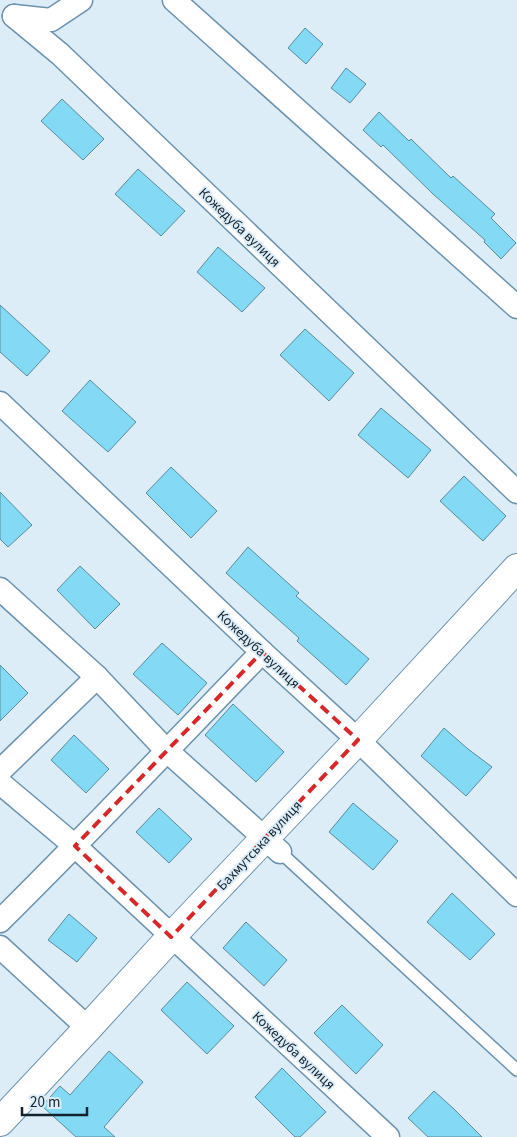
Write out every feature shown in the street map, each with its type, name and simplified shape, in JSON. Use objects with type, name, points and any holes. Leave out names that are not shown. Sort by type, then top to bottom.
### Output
[{"type":"main road","name":"Бахмутська вулиця","points":[[0,1122],[171,937],[272,846],[358,740],[517,568]]},
{"type":"street","name":"Кожедуба вулиця","points":[[7,22],[51,20],[81,0]]},
{"type":"street","points":[[174,0],[517,307]]},
{"type":"street","name":"Кожедуба вулиця","points":[[7,22],[60,54],[517,492]]},
{"type":"street","name":"Кожедуба вулиця","points":[[0,404],[262,652],[358,740],[517,896]]},
{"type":"street","points":[[3,596],[97,677],[166,750],[272,846]]},
{"type":"street","points":[[0,921],[262,652]]},
{"type":"street","points":[[0,771],[97,677]]},
{"type":"street","name":"Кожедуба вулиця","points":[[0,783],[75,846],[388,1137]]},
{"type":"street","points":[[0,947],[88,1028]]},
{"type":"lane","points":[[272,846],[517,1070]]},
{"type":"highlighted area","points":[[262,652],[358,740],[171,937],[75,846]]},
{"type":"building","points":[[305,28],[323,44],[306,64],[288,48]]},
{"type":"building","points":[[346,68],[366,84],[350,103],[331,88]]},
{"type":"building","points":[[62,99],[104,139],[83,160],[41,121]]},
{"type":"building","points":[[379,112],[409,141],[411,139],[451,178],[453,176],[495,214],[491,218],[516,243],[501,259],[484,242],[485,240],[433,194],[383,145],[381,147],[363,130]]},
{"type":"building","points":[[138,169],[185,211],[161,236],[115,194]]},
{"type":"building","points":[[218,247],[265,288],[242,312],[197,272]]},
{"type":"building","points":[[0,305],[50,351],[27,376],[0,352]]},
{"type":"building","points":[[305,329],[354,373],[329,401],[280,355]]},
{"type":"building","points":[[90,380],[136,422],[108,452],[62,411]]},
{"type":"building","points":[[381,408],[431,450],[408,478],[358,435]]},
{"type":"building","points":[[171,467],[217,511],[191,538],[146,493]]},
{"type":"building","points":[[464,476],[506,516],[483,541],[440,501]]},
{"type":"building","points":[[0,492],[32,525],[8,547],[0,539]]},
{"type":"building","points":[[248,547],[299,593],[296,596],[369,659],[346,685],[297,641],[299,638],[226,573]]},
{"type":"building","points":[[80,566],[120,604],[95,629],[57,590]]},
{"type":"building","points":[[162,643],[207,683],[178,715],[133,674]]},
{"type":"building","points":[[0,665],[28,693],[0,721]]},
{"type":"building","points":[[233,704],[284,752],[256,782],[205,735]]},
{"type":"building","points":[[444,728],[492,767],[466,796],[421,756]]},
{"type":"building","points":[[74,735],[109,769],[86,793],[51,760]]},
{"type":"building","points":[[353,803],[398,841],[373,870],[329,832]]},
{"type":"building","points":[[159,808],[192,839],[169,863],[136,832]]},
{"type":"building","points":[[452,893],[495,934],[470,960],[427,922]]},
{"type":"building","points":[[69,914],[97,938],[77,962],[48,940]]},
{"type":"building","points":[[246,922],[287,960],[264,986],[223,948]]},
{"type":"building","points":[[187,982],[234,1026],[207,1054],[161,1010]]},
{"type":"building","points":[[342,1005],[383,1045],[356,1074],[314,1033]]},
{"type":"building","points":[[109,1051],[143,1082],[104,1127],[115,1137],[76,1137],[42,1106],[60,1086],[70,1095]]},
{"type":"building","points":[[282,1068],[326,1112],[300,1137],[295,1137],[255,1097]]},
{"type":"building","points":[[434,1091],[482,1137],[428,1137],[408,1118]]}]
